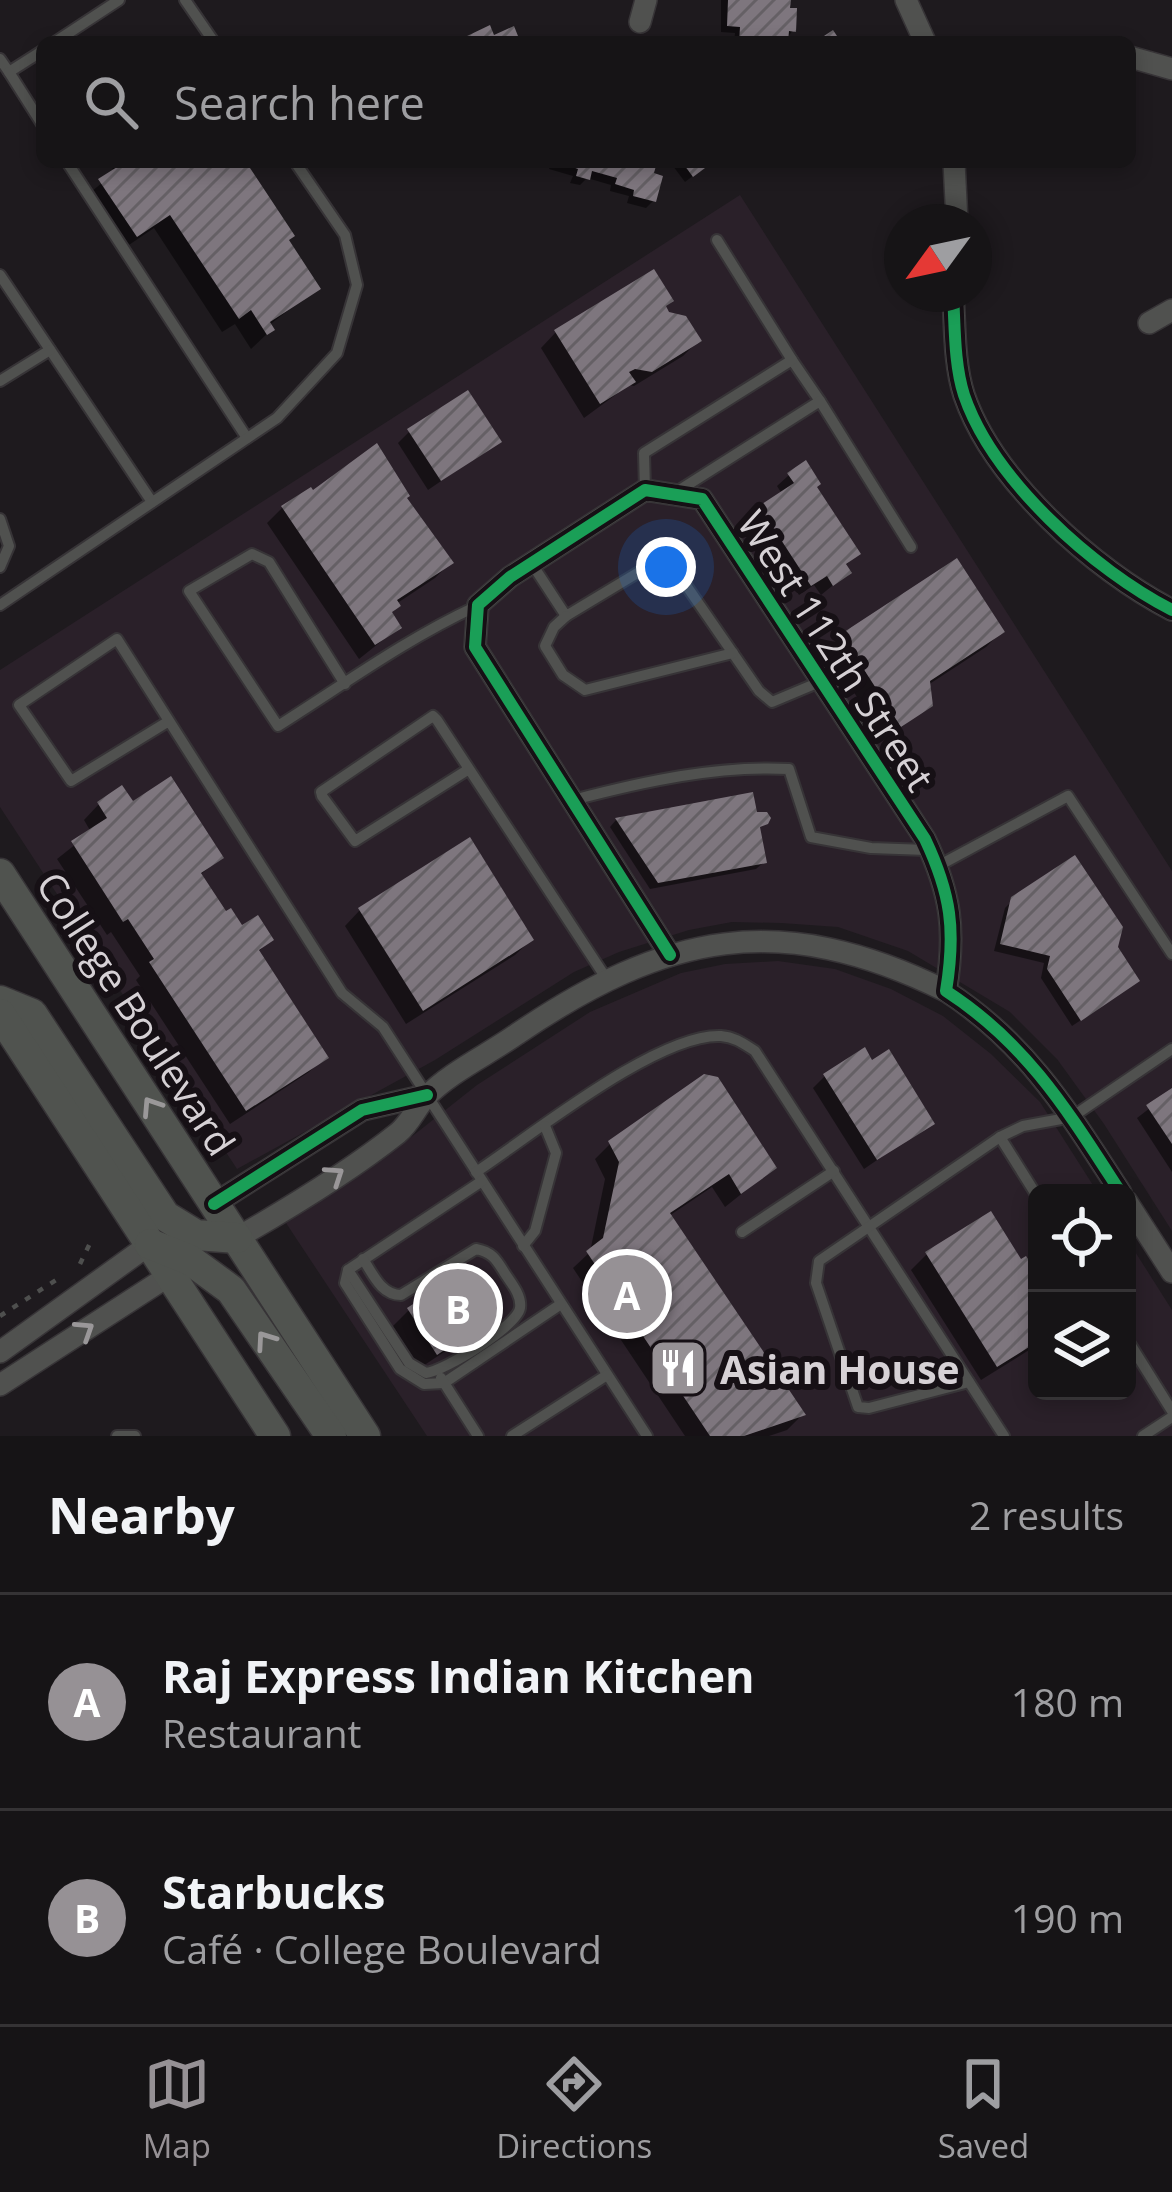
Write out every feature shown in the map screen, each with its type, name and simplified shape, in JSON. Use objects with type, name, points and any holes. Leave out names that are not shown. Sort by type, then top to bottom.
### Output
[{"type":"main road","name":"College Boulevard","points":[[0,874],[365,1436]]},
{"type":"main road","points":[[0,1001],[32,1014],[165,1216],[196,1235],[237,1238]]},
{"type":"main road","points":[[0,1014],[275,1436]]},
{"type":"main road","points":[[150,1244],[190,1260],[231,1290],[331,1436]]},
{"type":"street","points":[[906,0],[923,36]]},
{"type":"street","points":[[1136,59],[1172,69]]},
{"type":"street","points":[[954,168],[955,204]]},
{"type":"street","points":[[1149,323],[1172,310]]},
{"type":"street","points":[[955,312],[964,394],[988,442],[1022,490],[1108,570],[1172,610]]},
{"type":"street","points":[[645,490],[532,563],[478,605],[475,647],[670,955]]},
{"type":"street","name":"West 112th Street","points":[[645,490],[702,499],[934,858],[947,890],[953,945],[946,991]]},
{"type":"street","points":[[214,1204],[362,1110],[427,1095],[606,979],[670,955],[755,941],[816,945],[884,962],[946,991],[1018,1047],[1115,1184]]},
{"type":"street","points":[[237,1238],[402,1130],[427,1095]]},
{"type":"street","points":[[1136,1216],[1172,1271]]},
{"type":"street","points":[[0,1352],[150,1244]]},
{"type":"street","points":[[0,1385],[170,1275]]},
{"type":"lane","points":[[64,36],[119,0]]},
{"type":"lane","points":[[185,0],[210,36]]},
{"type":"lane","points":[[9,73],[36,55]]},
{"type":"lane","points":[[0,59],[36,115]]},
{"type":"lane","points":[[71,168],[247,438]]},
{"type":"lane","points":[[0,605],[277,418],[337,353],[356,285],[345,235],[299,168]]},
{"type":"lane","points":[[717,240],[911,547]]},
{"type":"lane","points":[[0,275],[152,502]]},
{"type":"lane","points":[[0,381],[50,350]]},
{"type":"lane","points":[[645,490],[644,453],[792,360]]},
{"type":"lane","points":[[674,494],[820,401]]},
{"type":"lane","points":[[0,519],[9,546],[0,567]]},
{"type":"lane","points":[[345,684],[269,562],[252,554],[189,591],[278,726],[478,605]]},
{"type":"lane","points":[[733,653],[585,690],[563,676],[545,646],[566,616],[654,562],[668,559],[733,653],[759,691],[772,702],[822,681]]},
{"type":"lane","points":[[532,563],[566,616]]},
{"type":"lane","points":[[169,721],[71,781],[19,705],[117,639],[342,992],[382,1027],[646,1436]]},
{"type":"lane","points":[[470,769],[355,842],[321,792],[433,716],[470,769],[606,979]]},
{"type":"lane","points":[[572,800],[750,767],[788,770],[811,837],[934,858],[1068,796],[1172,954]]},
{"type":"lane","points":[[562,1304],[424,1384],[400,1369],[345,1283],[348,1270],[631,1066],[679,1044],[720,1036],[741,1041],[755,1052],[1004,1436]]},
{"type":"lane","points":[[969,1382],[869,1408],[855,1404],[814,1273],[823,1256],[1000,1137],[1024,1126],[1072,1117],[1172,1049]]},
{"type":"lane","points":[[523,1246],[535,1231],[556,1153],[545,1126]]},
{"type":"lane","points":[[1000,1137],[1029,1184]]},
{"type":"lane","points":[[742,1232],[834,1171]]},
{"type":"lane","points":[[363,1259],[381,1287],[391,1295],[401,1295],[476,1249],[496,1258],[520,1298],[516,1317],[440,1378]]},
{"type":"lane","points":[[1136,1354],[1172,1414],[1143,1436]]},
{"type":"lane","points":[[512,1436],[608,1375]]},
{"type":"lane","points":[[440,1378],[478,1436]]},
{"type":"lane","points":[[117,1436],[135,1436]]},
{"type":"path","points":[[0,1316],[81,1263],[93,1237]]},
{"type":"shaded area","points":[[740,195],[1172,871],[1172,1231],[1057,1059],[1010,1012],[908,951],[838,927],[781,923],[732,922],[689,930],[574,972],[435,1060],[237,1169],[0,807],[0,670]]},
{"type":"shaded area","points":[[778,961],[835,969],[891,989],[943,1016],[1040,1102],[1092,1184],[1028,1184],[1028,1400],[1136,1400],[1136,1253],[1172,1310],[1172,1436],[427,1436],[286,1223],[410,1138],[477,1085],[590,1012],[681,973]]},
{"type":"building","points":[[728,0],[791,0],[790,8],[797,8],[796,32],[789,31],[789,36],[739,36],[740,27],[727,26]]},
{"type":"building","points":[[490,25],[494,35],[514,26],[518,36],[467,36]]},
{"type":"building","points":[[115,168],[250,168],[295,236],[289,240],[321,289],[270,322],[275,330],[267,335],[251,310],[239,319],[170,215],[137,237],[98,179]]},
{"type":"building","points":[[655,168],[654,173],[663,176],[656,202],[633,196],[634,190],[615,184],[617,178],[592,171],[590,180],[576,176],[578,169]]},
{"type":"building","points":[[654,269],[674,301],[666,306],[669,312],[686,316],[702,341],[652,372],[629,372],[636,382],[600,404],[554,330]]},
{"type":"building","points":[[468,390],[502,442],[441,481],[407,429]]},
{"type":"building","points":[[377,443],[407,498],[454,563],[397,600],[401,606],[392,612],[402,628],[375,645],[281,506],[313,490]]},
{"type":"building","points":[[806,460],[821,484],[817,487],[861,554],[846,564],[852,573],[833,586],[827,576],[811,586],[759,506],[794,483],[787,473]]},
{"type":"building","points":[[957,558],[1005,632],[930,681],[933,706],[901,727],[841,634]]},
{"type":"building","points":[[171,776],[224,858],[201,873],[226,911],[231,908],[242,925],[258,915],[274,940],[259,950],[329,1058],[246,1111],[149,962],[154,959],[128,919],[123,922],[71,841],[107,818],[97,802],[122,785],[133,801]]},
{"type":"building","points":[[753,792],[757,812],[767,812],[771,818],[760,827],[767,863],[658,883],[615,818]]},
{"type":"building","points":[[470,837],[534,940],[423,1011],[358,908]]},
{"type":"building","points":[[1075,855],[1123,927],[1118,947],[1140,981],[1081,1021],[1047,969],[1050,956],[1000,944],[1011,897]]},
{"type":"building","points":[[865,1047],[872,1060],[889,1049],[935,1124],[877,1160],[823,1074]]},
{"type":"building","points":[[704,1074],[718,1077],[777,1168],[741,1194],[729,1174],[670,1213],[806,1415],[744,1436],[710,1436],[586,1251],[603,1238],[619,1162],[608,1141]]},
{"type":"building","points":[[1172,1088],[1172,1144],[1146,1105]]},
{"type":"building","points":[[991,1211],[1021,1259],[1028,1259],[1028,1348],[997,1367],[925,1252]]},
{"type":"building","points":[[472,1266],[502,1311],[437,1355],[407,1308]]},
{"type":"cycle path","points":[[954,312],[964,395],[998,459],[1080,547],[1172,610]]},
{"type":"cycle path","points":[[670,955],[475,647],[478,605],[510,577],[645,490],[702,499],[925,839],[949,913],[946,991],[1024,1057],[1115,1184]]},
{"type":"cycle path","points":[[214,1204],[362,1110],[427,1095]]},
{"type":"place","name":"Raj Express Indian Kitchen","points":[[627,1294]]},
{"type":"place","name":"Starbucks","points":[[458,1308]]},
{"type":"place","name":"Asian House","points":[[678,1368]]}]
